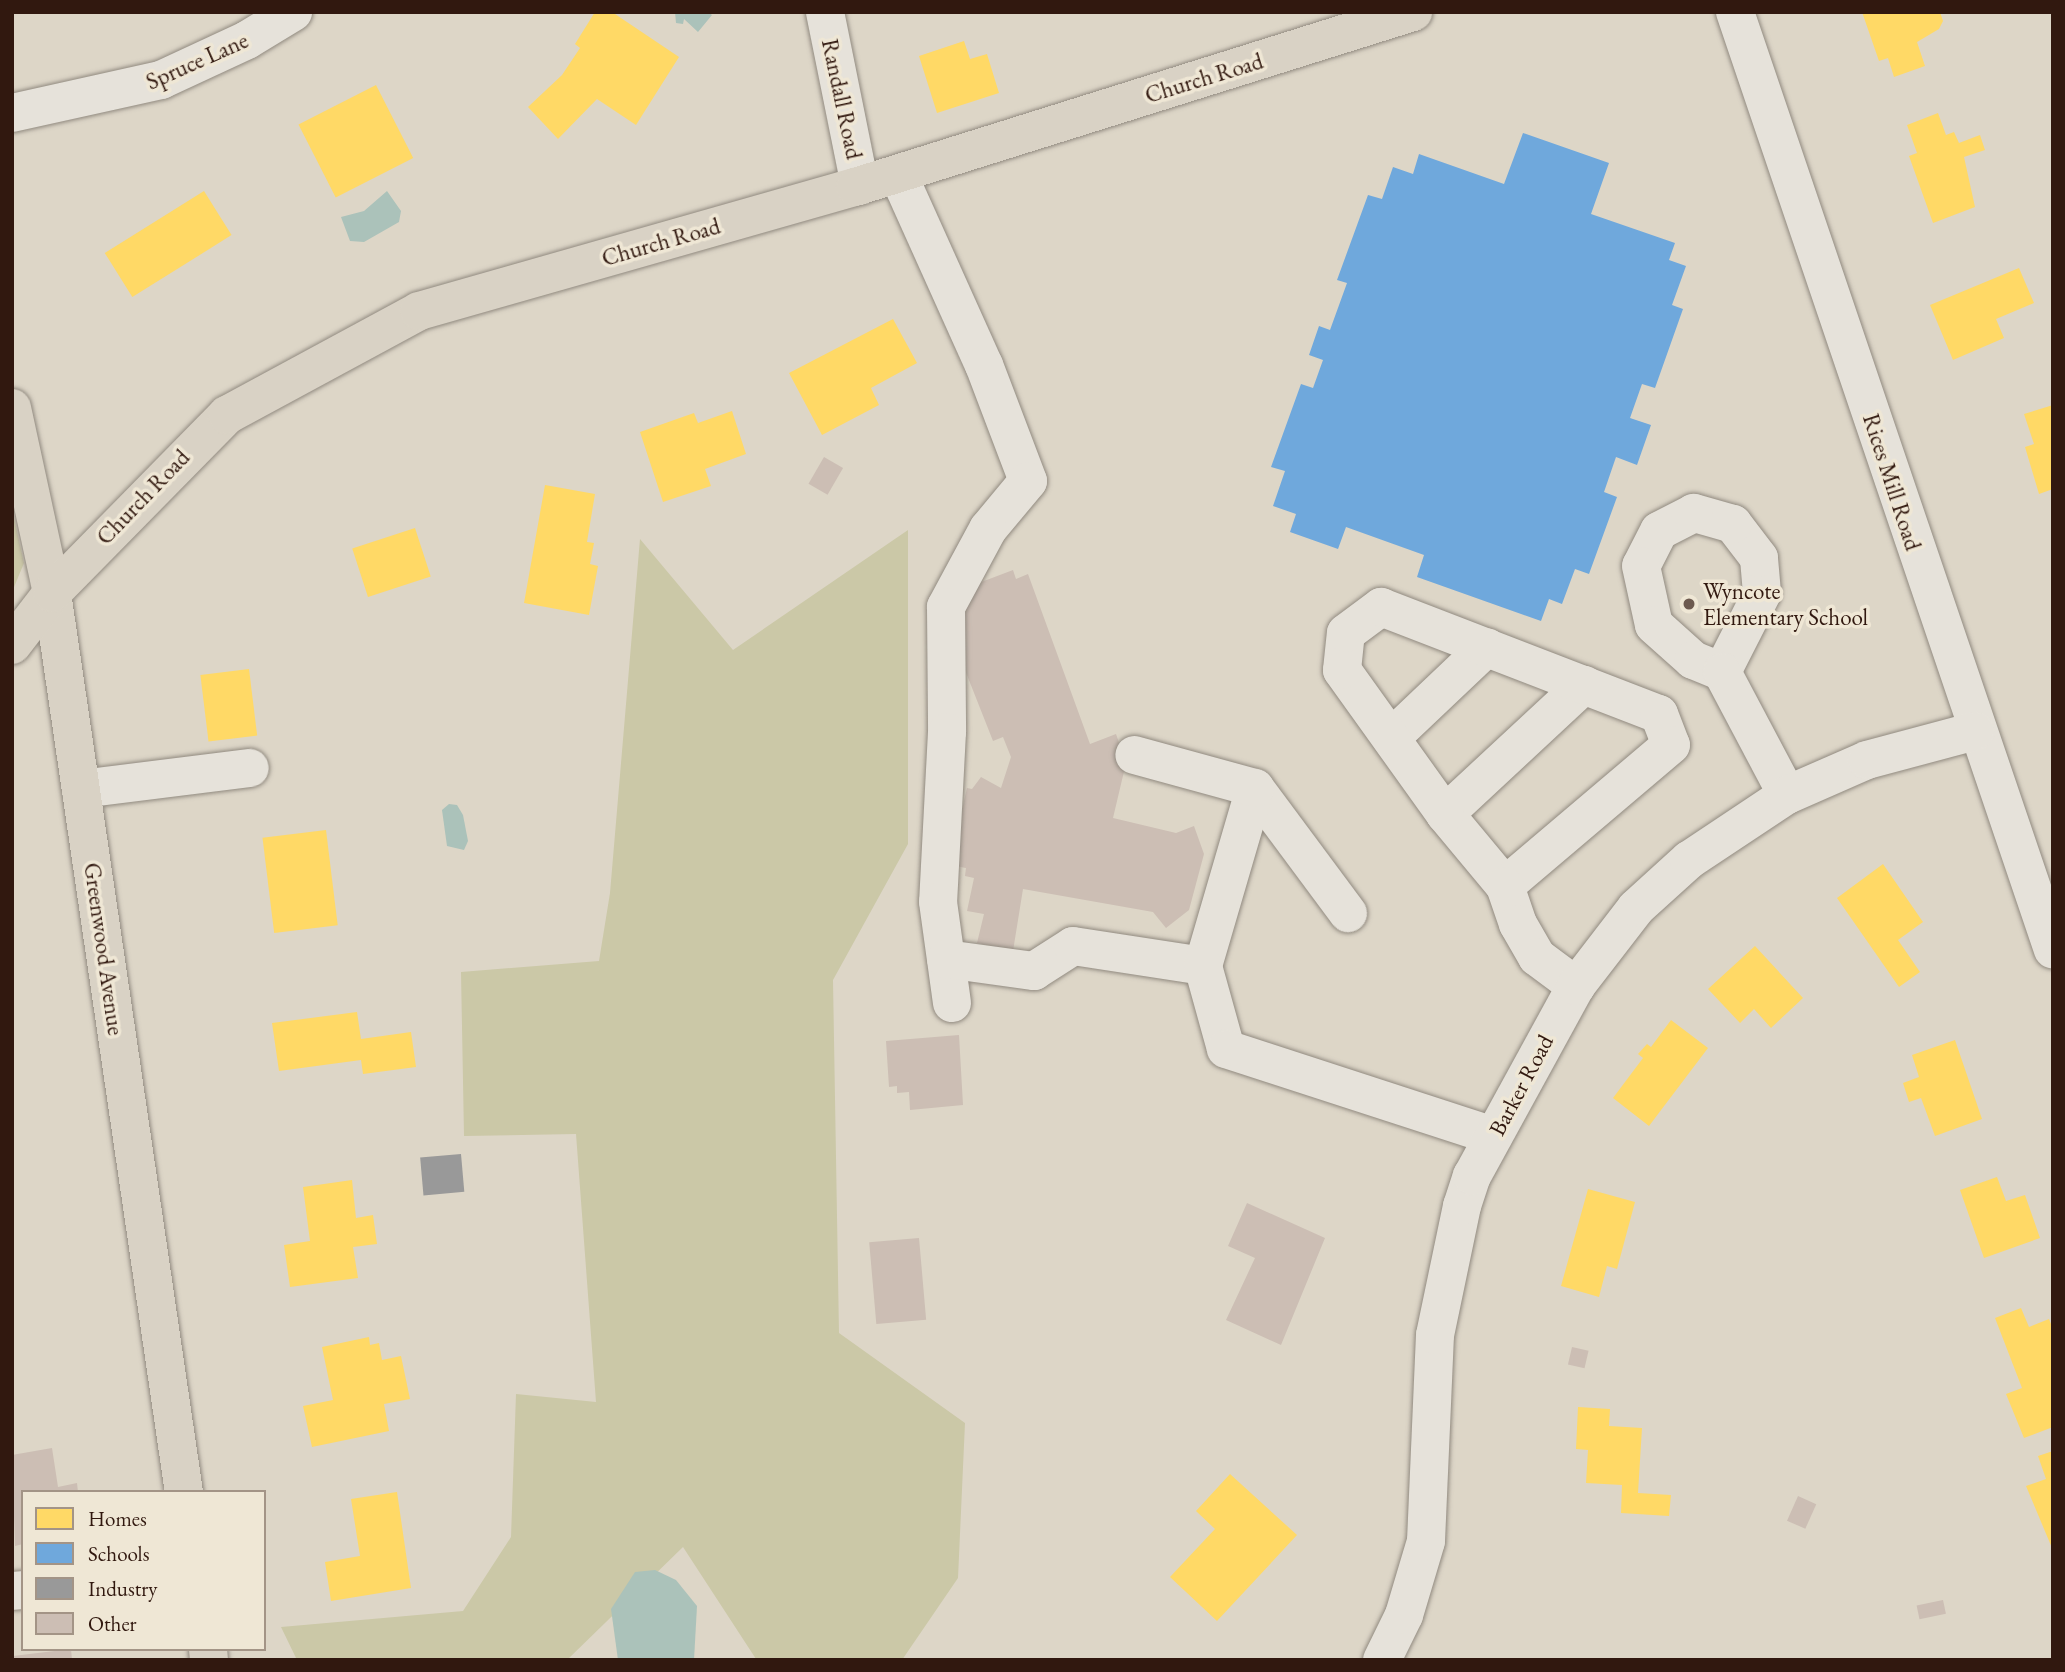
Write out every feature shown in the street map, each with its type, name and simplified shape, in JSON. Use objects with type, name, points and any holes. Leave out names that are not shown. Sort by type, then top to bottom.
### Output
[{"type":"main road","name":"Church Road","points":[[12,645],[52,593],[227,415],[419,311],[898,174],[1413,12]]},
{"type":"main road","name":"Greenwood Avenue","points":[[12,408],[52,593],[184,1490]]},
{"type":"street","name":"Spruce Lane","points":[[12,113],[161,80],[247,40],[293,12]]},
{"type":"street","name":"Randall Road","points":[[825,12],[860,185]]},
{"type":"street","name":"Rices Mill Road","points":[[1735,12],[1976,731],[2053,950]]},
{"type":"street","points":[[898,174],[984,365],[1028,481],[988,530],[946,607],[947,732],[938,902],[952,1003]]},
{"type":"street","points":[[1506,886],[1671,745],[1660,714],[1381,607],[1346,633],[1342,670],[1445,814],[1506,886],[1518,924],[1537,957],[1576,986]]},
{"type":"street","points":[[1391,738],[1487,648]]},
{"type":"street","points":[[1722,672],[1787,795]]},
{"type":"street","points":[[1445,814],[1584,685]]},
{"type":"street","name":"Barker Road","points":[[1382,1660],[1405,1615],[1426,1541],[1435,1335],[1462,1206],[1493,1136],[1576,986],[1645,900],[1689,860],[1787,795],[1867,760],[1976,731]]},
{"type":"street","points":[[1134,755],[1255,788],[1348,914]]},
{"type":"street","points":[[81,789],[250,768]]},
{"type":"street","points":[[1255,788],[1203,966],[1226,1049],[1493,1136]]},
{"type":"street","points":[[946,959],[1034,971],[1073,946],[1203,966]]},
{"type":"shaded area","points":[[12,509],[24,563],[12,592]]},
{"type":"shaded area","points":[[908,530],[908,844],[833,980],[839,1333],[965,1423],[958,1578],[902,1660],[756,1659],[683,1547],[567,1660],[297,1660],[281,1627],[463,1611],[511,1537],[516,1394],[596,1402],[576,1134],[464,1136],[461,972],[599,961],[610,893],[640,539],[733,650]]},
{"type":"water","points":[[675,12],[708,12],[712,15],[698,32],[684,19],[683,24],[676,23]]},
{"type":"water","points":[[387,191],[401,211],[399,222],[364,242],[350,241],[341,217],[364,211]]},
{"type":"water","points":[[449,804],[457,805],[463,815],[468,841],[464,850],[447,846],[442,810]]},
{"type":"water","points":[[655,1570],[676,1580],[697,1606],[694,1660],[618,1660],[611,1609],[635,1572]]},
{"type":"building: Homes","points":[[595,12],[612,12],[679,57],[636,125],[597,99],[558,139],[528,107],[562,75],[580,48],[575,44]]},
{"type":"building: Homes","points":[[1862,12],[1940,12],[1943,21],[1939,29],[1917,42],[1925,66],[1894,77],[1888,58],[1879,61]]},
{"type":"building: Homes","points":[[964,41],[970,59],[987,54],[999,93],[937,113],[919,56]]},
{"type":"building: Homes","points":[[376,85],[413,158],[336,198],[298,124]]},
{"type":"building: Homes","points":[[1938,113],[1946,135],[1954,132],[1959,143],[1980,135],[1985,150],[1964,157],[1975,207],[1933,223],[1909,156],[1917,153],[1907,125]]},
{"type":"building: Homes","points":[[204,191],[232,235],[132,297],[105,253]]},
{"type":"building: Homes","points":[[2019,268],[2034,303],[1996,319],[2004,338],[1953,360],[1930,305]]},
{"type":"building: Homes","points":[[893,319],[917,363],[871,388],[879,405],[822,435],[789,373]]},
{"type":"building: Homes","points":[[2053,405],[2053,489],[2039,494],[2025,447],[2034,444],[2024,414]]},
{"type":"building: Homes","points":[[732,411],[746,454],[705,469],[711,486],[663,502],[640,432],[694,413],[698,423]]},
{"type":"building: Homes","points":[[545,485],[595,494],[587,542],[594,543],[590,564],[598,566],[589,615],[524,603]]},
{"type":"building: Homes","points":[[415,528],[431,577],[368,597],[352,548]]},
{"type":"building: Homes","points":[[249,669],[257,736],[209,741],[200,675]]},
{"type":"building: Homes","points":[[326,830],[338,925],[274,933],[262,838]]},
{"type":"building: Homes","points":[[1883,864],[1923,922],[1898,940],[1920,972],[1899,987],[1837,898]]},
{"type":"building: Homes","points":[[1755,946],[1803,998],[1771,1028],[1754,1009],[1740,1023],[1708,989]]},
{"type":"building: Homes","points":[[357,1012],[361,1039],[411,1032],[416,1067],[363,1074],[361,1060],[279,1071],[272,1023]]},
{"type":"building: Homes","points":[[1671,1020],[1708,1048],[1649,1126],[1613,1098],[1643,1058],[1638,1054],[1647,1044],[1651,1047]]},
{"type":"building: Homes","points":[[1955,1040],[1982,1119],[1935,1136],[1921,1098],[1909,1102],[1903,1083],[1919,1077],[1912,1055]]},
{"type":"building: Homes","points":[[1997,1177],[2006,1201],[2025,1195],[2040,1238],[1984,1258],[1960,1190]]},
{"type":"building: Homes","points":[[352,1180],[356,1218],[373,1215],[377,1244],[353,1247],[358,1278],[290,1287],[284,1245],[310,1241],[303,1187]]},
{"type":"building: Homes","points":[[1588,1189],[1635,1202],[1617,1269],[1607,1266],[1599,1297],[1561,1286]]},
{"type":"building: Homes","points":[[2021,1308],[2029,1327],[2049,1319],[2053,1329],[2053,1427],[2024,1438],[2006,1394],[2022,1388],[1995,1318]]},
{"type":"building: Homes","points":[[369,1337],[370,1345],[379,1343],[382,1360],[401,1356],[410,1399],[384,1404],[389,1431],[312,1447],[303,1406],[333,1400],[322,1347]]},
{"type":"building: Homes","points":[[1578,1407],[1610,1409],[1609,1426],[1642,1428],[1638,1493],[1671,1495],[1669,1516],[1621,1513],[1622,1485],[1586,1483],[1588,1450],[1576,1449]]},
{"type":"building: Homes","points":[[2053,1451],[2052,1548],[2026,1486],[2046,1479],[2038,1456]]},
{"type":"building: Homes","points":[[1230,1474],[1297,1535],[1217,1621],[1170,1577],[1215,1529],[1196,1511]]},
{"type":"building: Homes","points":[[397,1492],[411,1588],[331,1601],[325,1562],[360,1556],[351,1499]]},
{"type":"building: Schools","points":[[1523,133],[1609,163],[1591,214],[1675,243],[1669,260],[1686,266],[1672,305],[1683,309],[1655,388],[1642,384],[1630,418],[1651,425],[1637,465],[1616,457],[1604,492],[1617,497],[1589,574],[1575,569],[1562,604],[1549,599],[1541,621],[1417,577],[1424,555],[1346,527],[1338,549],[1290,532],[1296,514],[1273,506],[1285,471],[1271,467],[1301,384],[1313,388],[1323,360],[1309,355],[1319,326],[1330,330],[1347,283],[1337,280],[1368,195],[1382,199],[1393,167],[1413,174],[1419,154],[1504,184]]},
{"type":"building: Industry","points":[[461,1154],[464,1192],[423,1195],[420,1158]]},
{"type":"building: Other","points":[[824,457],[843,468],[828,495],[808,484]]},
{"type":"building: Other","points":[[1013,570],[1016,579],[1028,574],[1090,744],[1116,734],[1126,763],[1113,818],[1176,833],[1194,826],[1204,854],[1189,910],[1166,928],[1153,912],[1023,889],[1013,951],[977,943],[984,914],[967,911],[974,878],[965,876],[966,868],[949,865],[967,788],[972,789],[981,777],[1001,788],[1011,757],[1003,737],[993,741],[950,632],[963,589]]},
{"type":"building: Other","points":[[959,1035],[963,1105],[910,1110],[909,1092],[897,1093],[897,1086],[889,1087],[886,1041]]},
{"type":"building: Other","points":[[1247,1203],[1325,1238],[1281,1345],[1226,1320],[1255,1258],[1228,1246]]},
{"type":"building: Other","points":[[919,1238],[926,1320],[876,1324],[869,1242]]},
{"type":"building: Other","points":[[1572,1347],[1589,1351],[1585,1368],[1568,1365]]},
{"type":"building: Other","points":[[52,1448],[58,1487],[77,1483],[78,1490],[21,1490],[21,1544],[15,1546],[12,1455]]},
{"type":"building: Other","points":[[1798,1496],[1816,1504],[1805,1529],[1787,1521]]},
{"type":"building: Other","points":[[1943,1600],[1946,1614],[1920,1619],[1917,1606]]},
{"type":"building: Other","points":[[71,1651],[72,1660],[13,1660],[13,1656]]},
{"type":"place","name":"Wyncote Elementary School","points":[[1689,604]]}]
